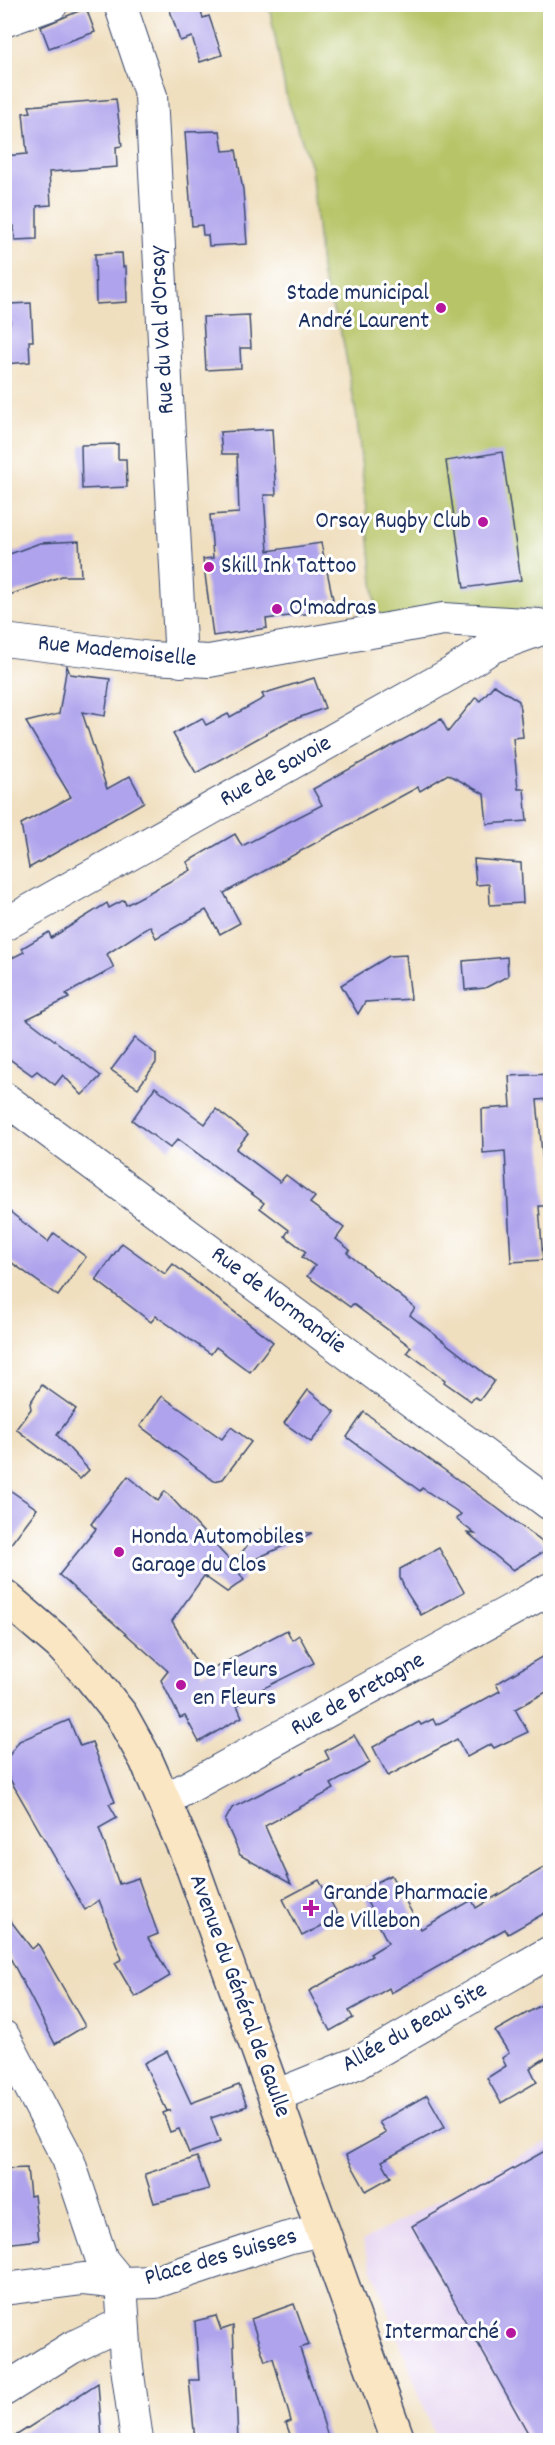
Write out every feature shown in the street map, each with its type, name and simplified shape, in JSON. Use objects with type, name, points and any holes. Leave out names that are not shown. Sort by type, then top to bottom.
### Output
[{"type":"main road","name":"Avenue du Général de Gaulle","points":[[4,1596],[60,1644],[96,1683],[121,1715],[165,1800],[191,1863],[398,2440]]},
{"type":"street","points":[[4,21],[52,4]]},
{"type":"street","name":"Rue du Val d'Orsay","points":[[120,4],[151,96],[182,661]]},
{"type":"street","name":"Rue Mademoiselle","points":[[4,640],[182,661],[209,662],[443,619],[550,629]]},
{"type":"street","name":"Rue de Savoie","points":[[4,925],[442,678],[492,647],[550,629]]},
{"type":"street","name":"Rue de Normandie","points":[[4,1098],[550,1504]]},
{"type":"street","name":"Rue de Bretagne","points":[[165,1800],[550,1588]]},
{"type":"street","name":"Allée du Beau Site","points":[[275,2096],[359,2062],[550,1952]]},
{"type":"street","points":[[4,2037],[68,2159],[102,2260],[121,2283],[123,2323],[136,2440]]},
{"type":"street","name":"Place des Suisses","points":[[4,2289],[83,2279],[121,2283],[155,2282],[287,2238],[322,2230]]},
{"type":"street","points":[[4,2390],[71,2348],[123,2323]]},
{"type":"shaded area","points":[[550,2140],[550,2440],[436,2440],[362,2241]]},
{"type":"green space","name":"Stade municipal André Laurent","points":[[269,5],[550,5],[550,608],[377,622],[357,419],[343,340],[322,277],[311,167],[286,95]]},
{"type":"building","points":[[168,4],[199,4],[203,18],[209,16],[222,55],[200,62],[192,37],[180,41]]},
{"type":"building","points":[[86,8],[95,32],[49,48],[41,27]]},
{"type":"building","points":[[116,99],[122,146],[116,147],[117,167],[49,172],[51,205],[37,206],[37,239],[15,240],[14,226],[4,226],[4,156],[27,154],[23,113],[31,112],[29,106]]},
{"type":"building","points":[[220,131],[223,151],[236,150],[243,190],[247,244],[209,246],[208,235],[203,235],[202,225],[192,226],[185,132]]},
{"type":"building","points":[[122,253],[123,267],[126,267],[127,302],[96,304],[95,254]]},
{"type":"building","points":[[31,303],[33,341],[29,341],[30,362],[4,364],[4,323],[10,323],[9,304]]},
{"type":"building","points":[[249,315],[251,348],[240,348],[241,368],[206,370],[203,317]]},
{"type":"building","points":[[272,429],[276,495],[264,495],[268,551],[321,543],[333,599],[319,601],[320,612],[266,619],[267,628],[213,636],[203,559],[213,558],[210,515],[239,513],[237,454],[222,454],[220,432]]},
{"type":"building","points":[[118,444],[118,459],[126,459],[127,487],[82,489],[81,445]]},
{"type":"building","name":"Orsay Rugby Club","points":[[502,452],[521,580],[464,588],[446,461]]},
{"type":"building","points":[[79,541],[81,576],[62,576],[4,597],[4,556],[40,543]]},
{"type":"building","points":[[67,666],[70,674],[110,679],[105,716],[82,712],[107,789],[130,776],[144,802],[29,868],[21,824],[71,797],[26,722],[59,714]]},
{"type":"building","points":[[314,678],[325,708],[287,722],[196,773],[173,734],[202,718],[206,725],[228,714],[230,717],[264,698],[262,694]]},
{"type":"building","points":[[494,685],[519,701],[523,737],[513,738],[518,789],[524,789],[527,821],[487,824],[484,794],[448,774],[420,791],[418,787],[224,893],[240,923],[220,934],[206,910],[156,938],[150,926],[107,954],[114,968],[66,994],[69,998],[27,1019],[101,1076],[82,1095],[63,1075],[55,1085],[37,1071],[32,1075],[4,1055],[4,962],[24,952],[22,948],[49,932],[51,938],[107,903],[109,908],[124,900],[126,905],[191,870],[187,862],[235,834],[242,846],[322,805],[313,789],[441,719],[448,732],[476,697],[480,701]]},
{"type":"building","points":[[474,859],[521,863],[523,903],[490,905],[489,884],[476,885]]},
{"type":"building","points":[[406,955],[411,999],[365,1002],[358,1014],[341,985],[389,956]]},
{"type":"building","points":[[507,957],[508,976],[485,988],[465,990],[463,961]]},
{"type":"building","points":[[135,1038],[156,1054],[156,1063],[138,1088],[111,1070]]},
{"type":"building","points":[[550,1074],[550,1099],[537,1100],[547,1206],[539,1206],[543,1260],[511,1262],[505,1151],[483,1153],[482,1109],[511,1107],[509,1076]]},
{"type":"building","points":[[155,1087],[205,1124],[216,1109],[248,1134],[236,1149],[280,1182],[286,1175],[315,1197],[310,1203],[344,1228],[336,1239],[350,1250],[347,1253],[415,1308],[410,1315],[494,1381],[480,1400],[475,1397],[471,1401],[444,1382],[445,1380],[407,1352],[411,1347],[353,1304],[350,1307],[307,1276],[315,1266],[302,1257],[306,1252],[285,1236],[289,1230],[260,1208],[264,1203],[178,1139],[170,1148],[132,1120]]},
{"type":"building","points":[[4,1207],[48,1242],[54,1233],[86,1257],[58,1296],[4,1257]]},
{"type":"building","points":[[122,1243],[165,1274],[173,1264],[273,1342],[250,1372],[216,1347],[211,1354],[156,1316],[151,1322],[96,1280]]},
{"type":"building","points":[[42,1385],[76,1409],[57,1435],[89,1470],[80,1479],[16,1429],[31,1409],[30,1403]]},
{"type":"building","points":[[308,1390],[335,1412],[311,1442],[284,1423]]},
{"type":"building","points":[[162,1396],[222,1439],[231,1427],[251,1442],[223,1479],[214,1481],[140,1426]]},
{"type":"building","points":[[364,1412],[550,1548],[513,1570],[468,1533],[475,1534],[456,1519],[461,1514],[422,1488],[420,1491],[347,1437]]},
{"type":"building","points":[[128,1476],[158,1501],[165,1491],[233,1564],[259,1530],[312,1533],[236,1568],[244,1580],[227,1592],[204,1576],[172,1621],[203,1674],[287,1630],[292,1640],[299,1635],[314,1663],[240,1700],[241,1703],[237,1705],[242,1717],[199,1742],[185,1716],[180,1718],[161,1680],[168,1671],[59,1575],[96,1529],[91,1524]]},
{"type":"building","points":[[4,1486],[37,1509],[4,1553]]},
{"type":"building","points":[[439,1548],[464,1592],[421,1615],[400,1578],[400,1569]]},
{"type":"building","points":[[550,1652],[550,1690],[515,1709],[528,1732],[494,1748],[491,1744],[467,1757],[457,1739],[388,1776],[373,1747],[419,1722],[421,1725],[433,1719],[436,1725],[465,1710],[500,1691],[496,1684]]},
{"type":"building","points":[[69,1720],[80,1746],[92,1742],[115,1802],[109,1804],[117,1818],[99,1828],[119,1884],[138,1878],[158,1934],[148,1938],[170,1976],[135,1997],[115,1963],[122,1959],[99,1900],[85,1910],[4,1769],[4,1763],[19,1741]]},
{"type":"building","points":[[354,1735],[370,1763],[331,1784],[334,1789],[265,1826],[291,1884],[240,1855],[225,1821],[232,1808],[329,1759],[325,1751]]},
{"type":"building","points":[[550,1864],[550,1910],[508,1934],[505,1929],[391,1993],[389,1988],[349,2011],[353,2018],[330,2031],[309,1991],[372,1956],[370,1954],[388,1943],[361,1890],[391,1875],[421,1929],[472,1900],[476,1908]]},
{"type":"building","name":"Grande Pharmacie de Villebon","points":[[319,1880],[339,1917],[302,1936],[283,1899]]},
{"type":"building","points":[[4,1912],[32,1949],[38,1944],[85,2026],[55,2044],[4,1946]]},
{"type":"building","points":[[550,2000],[550,2055],[530,2068],[537,2082],[501,2103],[487,2078],[506,2066],[502,2058],[509,2053],[495,2031]]},
{"type":"building","points":[[167,2051],[191,2103],[239,2085],[247,2106],[211,2118],[220,2142],[189,2153],[179,2129],[170,2132],[163,2113],[171,2110],[167,2111],[144,2063]]},
{"type":"building","points":[[427,2095],[445,2127],[382,2161],[391,2177],[366,2191],[346,2155],[386,2133],[379,2122]]},
{"type":"building","name":"Intermarché","points":[[550,2148],[550,2440],[532,2440],[412,2226]]},
{"type":"building","points":[[197,2157],[209,2189],[154,2203],[145,2174]]},
{"type":"building","points":[[27,2168],[30,2196],[34,2195],[39,2240],[4,2244],[4,2169]]},
{"type":"building","points":[[294,2304],[309,2345],[300,2348],[329,2440],[292,2440],[286,2423],[291,2421],[273,2358],[265,2361],[251,2319]]},
{"type":"building","points":[[216,2316],[221,2330],[233,2326],[238,2440],[195,2440],[189,2380],[199,2380],[195,2321]]},
{"type":"building","points":[[98,2383],[102,2440],[9,2440]]},
{"type":"place","name":"Stade municipal André Laurent","points":[[441,308]]},
{"type":"place","name":"Orsay Rugby Club","points":[[483,522]]},
{"type":"place","name":"Skill Ink Tattoo","points":[[209,567]]},
{"type":"place","name":"O'madras","points":[[277,609]]},
{"type":"place","name":"Honda Automobiles Garage du Clos","points":[[119,1552]]},
{"type":"place","name":"De Fleurs en Fleurs","points":[[181,1685]]},
{"type":"place","name":"Grande Pharmacie de Villebon","points":[[311,1908]]},
{"type":"place","name":"Intermarché","points":[[511,2333]]}]
